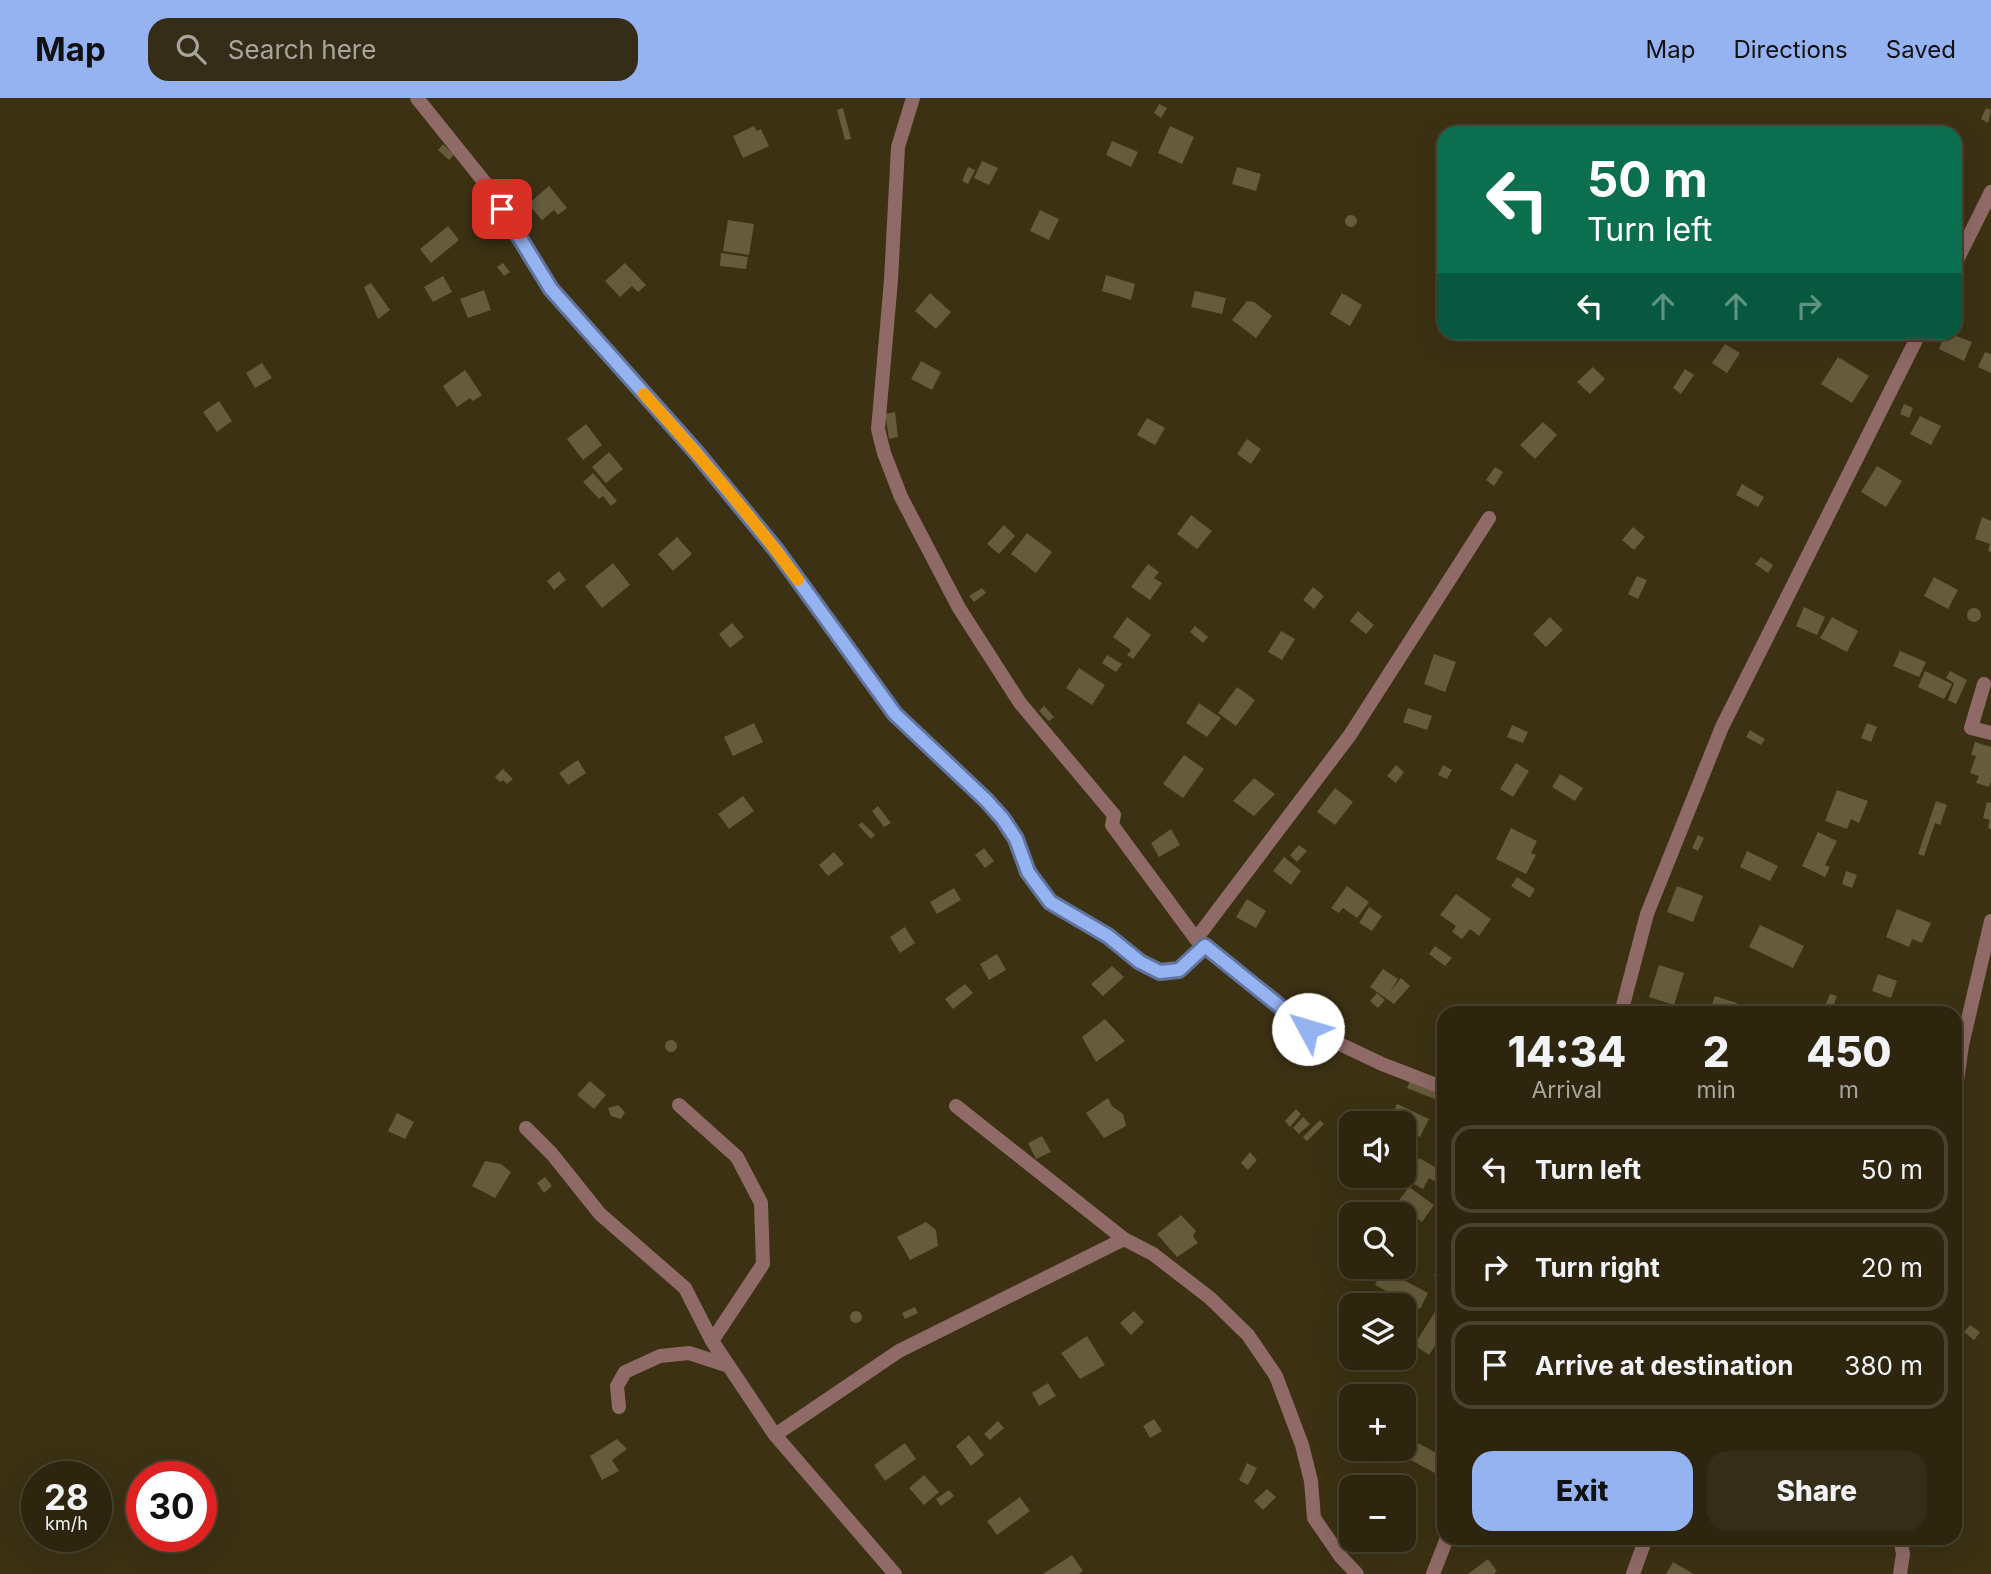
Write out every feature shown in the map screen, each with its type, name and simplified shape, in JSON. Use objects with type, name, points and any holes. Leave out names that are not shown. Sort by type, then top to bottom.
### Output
[{"type":"street","points":[[417,98],[490,188],[551,289],[696,452],[777,551],[895,714],[1003,819],[1016,839],[1028,872],[1050,902],[1108,936],[1140,962],[1160,972],[1179,970],[1200,943],[1350,735],[1489,518]]},
{"type":"street","points":[[913,98],[898,147],[891,280],[878,429],[901,497],[960,608],[1020,703],[1114,815],[1112,825],[1200,943],[1308,1029],[1382,1064],[1437,1085]]},
{"type":"street","points":[[1962,250],[1991,192]]},
{"type":"street","points":[[1623,1006],[1647,914],[1722,727],[1916,340]]},
{"type":"street","points":[[1984,684],[1971,728],[1991,733]]},
{"type":"street","points":[[1962,1045],[1991,921]]},
{"type":"street","points":[[679,1105],[737,1157],[761,1203],[763,1264],[712,1341]]},
{"type":"street","points":[[956,1106],[1124,1239],[1153,1254],[1210,1298],[1248,1335],[1276,1376],[1302,1446],[1311,1481],[1314,1518],[1340,1557],[1357,1574]]},
{"type":"street","points":[[526,1128],[552,1154],[600,1214],[685,1288],[712,1341],[775,1435],[895,1574]]},
{"type":"street","points":[[775,1435],[898,1351],[1124,1239]]},
{"type":"street","points":[[619,1408],[617,1387],[625,1372],[660,1356],[689,1353],[729,1366]]},
{"type":"street","points":[[1433,1574],[1444,1545]]},
{"type":"street","points":[[1633,1574],[1643,1545]]},
{"type":"street","points":[[1899,1574],[1903,1554],[1901,1545]]},
{"type":"building","points":[[1159,104],[1167,108],[1161,118],[1154,113]]},
{"type":"building","points":[[843,108],[851,139],[845,140],[837,110]]},
{"type":"building","points":[[1986,108],[1991,110],[1988,123],[1981,119]]},
{"type":"building","points":[[754,126],[757,131],[761,129],[769,146],[743,158],[733,136]]},
{"type":"building","points":[[1170,126],[1194,137],[1182,164],[1158,153]]},
{"type":"building","points":[[1112,141],[1138,152],[1131,167],[1106,155]]},
{"type":"building","points":[[443,144],[454,155],[449,160],[438,150]]},
{"type":"building","points":[[982,161],[998,168],[989,185],[974,178]]},
{"type":"building","points":[[968,167],[975,170],[968,184],[962,181]]},
{"type":"building","points":[[1237,167],[1261,174],[1256,191],[1232,184]]},
{"type":"building","points":[[549,186],[567,208],[558,215],[554,210],[542,220],[528,204]]},
{"type":"building","points":[[1040,210],[1059,219],[1049,240],[1030,231]]},
{"type":"building","points":[[1351,215],[1357,221],[1351,227],[1345,221]]},
{"type":"building","points":[[728,220],[754,224],[749,255],[723,251]]},
{"type":"building","points":[[448,226],[459,240],[431,263],[420,249]]},
{"type":"building","points":[[721,253],[748,257],[746,269],[720,266]]},
{"type":"building","points":[[503,263],[510,272],[504,276],[497,267]]},
{"type":"building","points":[[625,263],[646,285],[638,292],[632,286],[620,297],[605,281]]},
{"type":"building","points":[[1106,275],[1135,284],[1131,300],[1102,291]]},
{"type":"building","points":[[443,276],[452,292],[433,302],[424,287]]},
{"type":"building","points":[[371,283],[390,310],[378,319],[364,287]]},
{"type":"building","points":[[484,290],[491,310],[468,318],[460,299]]},
{"type":"building","points":[[1195,291],[1226,298],[1222,314],[1191,307]]},
{"type":"building","points":[[930,293],[951,312],[936,329],[915,311]]},
{"type":"building","points":[[1342,293],[1362,305],[1350,326],[1330,314]]},
{"type":"building","points":[[1247,301],[1254,302],[1272,316],[1256,338],[1232,320]]},
{"type":"building","points":[[1962,338],[1972,342],[1964,361],[1939,349],[1943,340]]},
{"type":"building","points":[[1725,344],[1740,353],[1727,373],[1712,363]]},
{"type":"building","points":[[1985,352],[1991,354],[1991,373],[1978,367]]},
{"type":"building","points":[[1838,357],[1869,376],[1852,403],[1821,384]]},
{"type":"building","points":[[921,361],[941,372],[932,390],[911,379]]},
{"type":"building","points":[[262,363],[272,378],[255,388],[246,373]]},
{"type":"building","points":[[1593,367],[1605,379],[1590,394],[1577,382]]},
{"type":"building","points":[[1685,369],[1694,375],[1681,394],[1673,388]]},
{"type":"building","points":[[465,370],[482,395],[473,401],[470,398],[457,407],[443,386]]},
{"type":"building","points":[[219,401],[232,421],[217,432],[203,412]]},
{"type":"building","points":[[1904,404],[1913,408],[1909,418],[1900,414]]},
{"type":"building","points":[[895,412],[898,437],[889,439],[885,414]]},
{"type":"building","points":[[1920,416],[1941,426],[1931,445],[1910,434]]},
{"type":"building","points":[[1147,418],[1165,428],[1155,445],[1137,435]]},
{"type":"building","points":[[1543,422],[1557,435],[1535,459],[1520,445]]},
{"type":"building","points":[[586,424],[602,445],[583,460],[567,439]]},
{"type":"building","points":[[1247,439],[1261,449],[1251,464],[1237,454]]},
{"type":"building","points":[[609,452],[623,469],[606,483],[592,467]]},
{"type":"building","points":[[1877,466],[1902,481],[1886,507],[1861,492]]},
{"type":"building","points":[[1495,467],[1503,472],[1494,486],[1486,480]]},
{"type":"building","points":[[593,473],[617,501],[611,506],[603,496],[599,499],[583,482]]},
{"type":"building","points":[[1742,484],[1764,497],[1758,507],[1736,495]]},
{"type":"building","points":[[1191,515],[1212,531],[1197,549],[1177,534]]},
{"type":"building","points":[[1982,517],[1991,521],[1991,552],[1988,551],[1990,544],[1975,539]]},
{"type":"building","points":[[1004,525],[1015,536],[999,554],[987,544]]},
{"type":"building","points":[[1633,527],[1645,537],[1634,550],[1622,540]]},
{"type":"building","points":[[1027,533],[1052,552],[1036,573],[1011,554]]},
{"type":"building","points":[[677,537],[692,554],[673,571],[658,554]]},
{"type":"building","points":[[1761,557],[1773,565],[1768,573],[1755,564]]},
{"type":"building","points":[[613,563],[630,585],[602,608],[585,586]]},
{"type":"building","points":[[1148,564],[1159,572],[1154,578],[1162,583],[1150,600],[1131,587]]},
{"type":"building","points":[[559,571],[566,580],[554,590],[547,581]]},
{"type":"building","points":[[1637,576],[1647,580],[1638,599],[1628,594]]},
{"type":"building","points":[[1934,577],[1958,590],[1948,609],[1924,596]]},
{"type":"building","points":[[1313,587],[1324,596],[1314,609],[1303,600]]},
{"type":"building","points":[[982,588],[986,593],[974,602],[969,596]]},
{"type":"building","points":[[1804,607],[1825,617],[1817,635],[1796,626]]},
{"type":"building","points":[[1974,608],[1979,610],[1979,620],[1974,622],[1969,620],[1967,615],[1969,610]]},
{"type":"building","points":[[1358,611],[1374,625],[1366,634],[1350,621]]},
{"type":"building","points":[[1127,617],[1151,635],[1133,659],[1127,655],[1131,650],[1113,637]]},
{"type":"building","points":[[1550,617],[1563,630],[1546,647],[1533,634]]},
{"type":"building","points":[[1832,617],[1858,631],[1847,652],[1820,638]]},
{"type":"building","points":[[732,623],[744,637],[730,648],[719,634]]},
{"type":"building","points":[[1195,626],[1208,637],[1203,643],[1190,632]]},
{"type":"building","points":[[1281,631],[1295,639],[1282,660],[1268,652]]},
{"type":"building","points":[[1900,651],[1926,662],[1919,677],[1893,666]]},
{"type":"building","points":[[1434,654],[1456,662],[1445,692],[1424,684]]},
{"type":"building","points":[[1107,655],[1122,664],[1116,672],[1102,663]]},
{"type":"building","points":[[1079,668],[1105,685],[1092,705],[1066,688]]},
{"type":"building","points":[[1925,671],[1952,684],[1944,699],[1918,687]]},
{"type":"building","points":[[1950,671],[1967,680],[1956,704],[1948,700],[1954,683],[1946,678]]},
{"type":"building","points":[[1237,687],[1255,700],[1236,726],[1218,713]]},
{"type":"building","points":[[1199,703],[1221,718],[1207,737],[1186,723]]},
{"type":"building","points":[[1044,706],[1054,717],[1049,721],[1039,711]]},
{"type":"building","points":[[1408,708],[1432,716],[1427,730],[1403,722]]},
{"type":"building","points":[[754,723],[763,742],[733,756],[724,737]]},
{"type":"building","points":[[1867,723],[1877,727],[1871,742],[1861,738]]},
{"type":"building","points":[[1512,725],[1528,732],[1523,743],[1507,737]]},
{"type":"building","points":[[1750,730],[1765,739],[1761,745],[1746,737]]},
{"type":"building","points":[[1975,742],[1991,747],[1989,787],[1976,783],[1979,776],[1970,773],[1976,756],[1971,755]]},
{"type":"building","points":[[1184,755],[1204,769],[1183,798],[1163,784]]},
{"type":"building","points":[[578,760],[586,773],[568,785],[559,773]]},
{"type":"building","points":[[1516,763],[1529,771],[1513,797],[1500,789]]},
{"type":"building","points":[[1396,765],[1404,772],[1396,783],[1387,776]]},
{"type":"building","points":[[1443,765],[1452,770],[1447,779],[1438,775]]},
{"type":"building","points":[[503,769],[513,779],[507,784],[495,777]]},
{"type":"building","points":[[1560,774],[1583,788],[1575,801],[1552,787]]},
{"type":"building","points":[[1254,778],[1275,794],[1254,816],[1233,801]]},
{"type":"building","points":[[1335,788],[1353,802],[1335,825],[1317,812]]},
{"type":"building","points":[[1837,790],[1868,801],[1859,823],[1851,819],[1847,829],[1825,821]]},
{"type":"building","points":[[743,796],[754,811],[729,829],[718,814]]},
{"type":"building","points":[[1936,801],[1947,805],[1940,825],[1935,823],[1924,856],[1918,854]]},
{"type":"building","points":[[1987,802],[1991,803],[1991,829],[1988,828],[1990,820],[1983,818]]},
{"type":"building","points":[[878,806],[891,823],[884,827],[872,811]]},
{"type":"building","points":[[862,822],[875,835],[871,839],[858,825]]},
{"type":"building","points":[[1511,828],[1537,841],[1531,853],[1536,855],[1526,874],[1496,859]]},
{"type":"building","points":[[1171,829],[1180,845],[1159,857],[1151,843]]},
{"type":"building","points":[[1818,832],[1837,841],[1825,865],[1830,867],[1825,877],[1802,866]]},
{"type":"building","points":[[1698,835],[1704,838],[1698,851],[1692,848]]},
{"type":"building","points":[[1299,845],[1307,851],[1297,862],[1290,855]]},
{"type":"building","points":[[984,848],[994,861],[985,868],[975,855]]},
{"type":"building","points":[[1747,851],[1778,866],[1770,881],[1740,867]]},
{"type":"building","points":[[834,852],[844,864],[828,876],[819,865]]},
{"type":"building","points":[[1284,857],[1301,871],[1291,885],[1273,871]]},
{"type":"building","points":[[1846,871],[1857,875],[1852,888],[1842,884]]},
{"type":"building","points":[[1517,877],[1535,889],[1530,898],[1511,886]]},
{"type":"building","points":[[1347,886],[1369,902],[1357,918],[1343,908],[1339,913],[1331,908]]},
{"type":"building","points":[[1677,886],[1703,896],[1693,922],[1667,912]]},
{"type":"building","points":[[954,888],[961,900],[937,914],[930,902]]},
{"type":"building","points":[[1456,894],[1491,919],[1479,936],[1470,929],[1462,939],[1452,932],[1456,926],[1440,915]]},
{"type":"building","points":[[1247,899],[1266,911],[1256,928],[1236,917]]},
{"type":"building","points":[[1369,907],[1382,916],[1372,931],[1359,923]]},
{"type":"building","points":[[1897,909],[1931,923],[1922,943],[1912,939],[1909,947],[1886,937]]},
{"type":"building","points":[[1760,925],[1804,946],[1793,968],[1749,947]]},
{"type":"building","points":[[905,927],[915,943],[900,953],[890,937]]},
{"type":"building","points":[[1435,946],[1452,958],[1445,966],[1429,954]]},
{"type":"building","points":[[997,954],[1006,970],[989,980],[980,964]]},
{"type":"building","points":[[1659,965],[1684,973],[1674,1005],[1649,997]]},
{"type":"building","points":[[1112,966],[1124,977],[1103,996],[1091,984]]},
{"type":"building","points":[[1383,969],[1398,979],[1390,992],[1401,978],[1410,986],[1394,1004],[1370,987]]},
{"type":"building","points":[[1878,974],[1897,981],[1891,998],[1872,991]]},
{"type":"building","points":[[965,984],[973,993],[953,1009],[945,999]]},
{"type":"building","points":[[1377,993],[1385,1000],[1378,1008],[1370,1001]]},
{"type":"building","points":[[1830,994],[1837,996],[1833,1006],[1825,1006]]},
{"type":"building","points":[[1715,996],[1737,1003],[1736,1006],[1711,1006]]},
{"type":"building","points":[[1105,1019],[1125,1041],[1096,1062],[1082,1037]]},
{"type":"building","points":[[666,1041],[676,1041],[676,1051],[666,1051]]},
{"type":"building","points":[[590,1081],[606,1095],[594,1109],[577,1095]]},
{"type":"building","points":[[1410,1081],[1437,1093],[1437,1100],[1407,1088]]},
{"type":"building","points":[[1108,1098],[1112,1106],[1123,1114],[1126,1126],[1104,1138],[1086,1113]]},
{"type":"building","points":[[1397,1104],[1412,1111],[1394,1111]]},
{"type":"building","points":[[618,1105],[625,1112],[621,1119],[611,1116],[608,1108]]},
{"type":"building","points":[[1296,1109],[1301,1114],[1290,1127],[1285,1121]]},
{"type":"building","points":[[397,1113],[414,1122],[405,1139],[388,1131]]},
{"type":"building","points":[[1416,1113],[1429,1119],[1420,1137],[1416,1135]]},
{"type":"building","points":[[1303,1117],[1310,1124],[1299,1134],[1293,1128]]},
{"type":"building","points":[[1320,1120],[1324,1124],[1307,1141],[1303,1137]]},
{"type":"building","points":[[1042,1136],[1051,1152],[1036,1159],[1028,1143]]},
{"type":"building","points":[[1250,1152],[1257,1160],[1248,1170],[1241,1163]]},
{"type":"building","points":[[1419,1158],[1437,1168],[1437,1182],[1429,1178],[1423,1189],[1416,1185],[1416,1164]]},
{"type":"building","points":[[485,1161],[501,1164],[511,1172],[495,1198],[472,1186]]},
{"type":"building","points":[[545,1177],[552,1186],[544,1193],[537,1183]]},
{"type":"building","points":[[1410,1188],[1434,1205],[1422,1222],[1416,1217],[1416,1202],[1398,1202]]},
{"type":"building","points":[[1181,1215],[1196,1231],[1193,1236],[1198,1243],[1177,1257],[1157,1234]]},
{"type":"building","points":[[926,1222],[936,1230],[938,1246],[910,1260],[897,1237]]},
{"type":"building","points":[[1378,1279],[1402,1279],[1428,1293],[1420,1309],[1416,1307],[1416,1293],[1390,1293],[1375,1285]]},
{"type":"building","points":[[915,1307],[918,1313],[905,1319],[902,1313]]},
{"type":"building","points":[[1134,1311],[1144,1322],[1131,1335],[1120,1323]]},
{"type":"building","points":[[851,1312],[861,1312],[861,1322],[851,1322]]},
{"type":"building","points":[[1435,1312],[1437,1343],[1429,1355],[1416,1346],[1416,1342]]},
{"type":"building","points":[[1970,1325],[1980,1332],[1974,1340],[1964,1332]]},
{"type":"building","points":[[1087,1336],[1105,1365],[1080,1379],[1061,1353]]},
{"type":"building","points":[[1048,1383],[1056,1396],[1039,1406],[1032,1393]]},
{"type":"building","points":[[1154,1419],[1162,1431],[1150,1438],[1143,1426]]},
{"type":"building","points":[[998,1421],[1004,1428],[990,1440],[984,1434]]},
{"type":"building","points":[[969,1435],[984,1455],[971,1466],[956,1446]]},
{"type":"building","points":[[617,1439],[627,1449],[612,1460],[619,1471],[602,1480],[590,1456]]},
{"type":"building","points":[[1416,1442],[1437,1453],[1437,1474],[1412,1461],[1416,1461]]},
{"type":"building","points":[[905,1443],[916,1459],[885,1481],[874,1465]]},
{"type":"building","points":[[1247,1463],[1257,1468],[1248,1485],[1239,1480]]},
{"type":"building","points":[[924,1475],[939,1492],[924,1505],[909,1488]]},
{"type":"building","points":[[1267,1489],[1276,1497],[1263,1510],[1254,1501]]},
{"type":"building","points":[[949,1490],[954,1496],[941,1506],[936,1499]]},
{"type":"building","points":[[1020,1497],[1030,1511],[997,1535],[987,1521]]},
{"type":"building","points":[[1072,1555],[1083,1571],[1079,1574],[1043,1574]]},
{"type":"building","points":[[1488,1559],[1497,1571],[1494,1574],[1468,1574]]},
{"type":"building","points":[[1673,1562],[1694,1574],[1666,1574]]},
{"type":"slow traffic","points":[[644,394],[696,452],[798,580]]},
{"type":"route","points":[[502,209],[551,289],[696,452],[777,551],[895,714],[1003,819],[1016,839],[1028,872],[1050,902],[1108,936],[1140,962],[1160,972],[1179,970],[1205,946],[1308,1029]]}]
